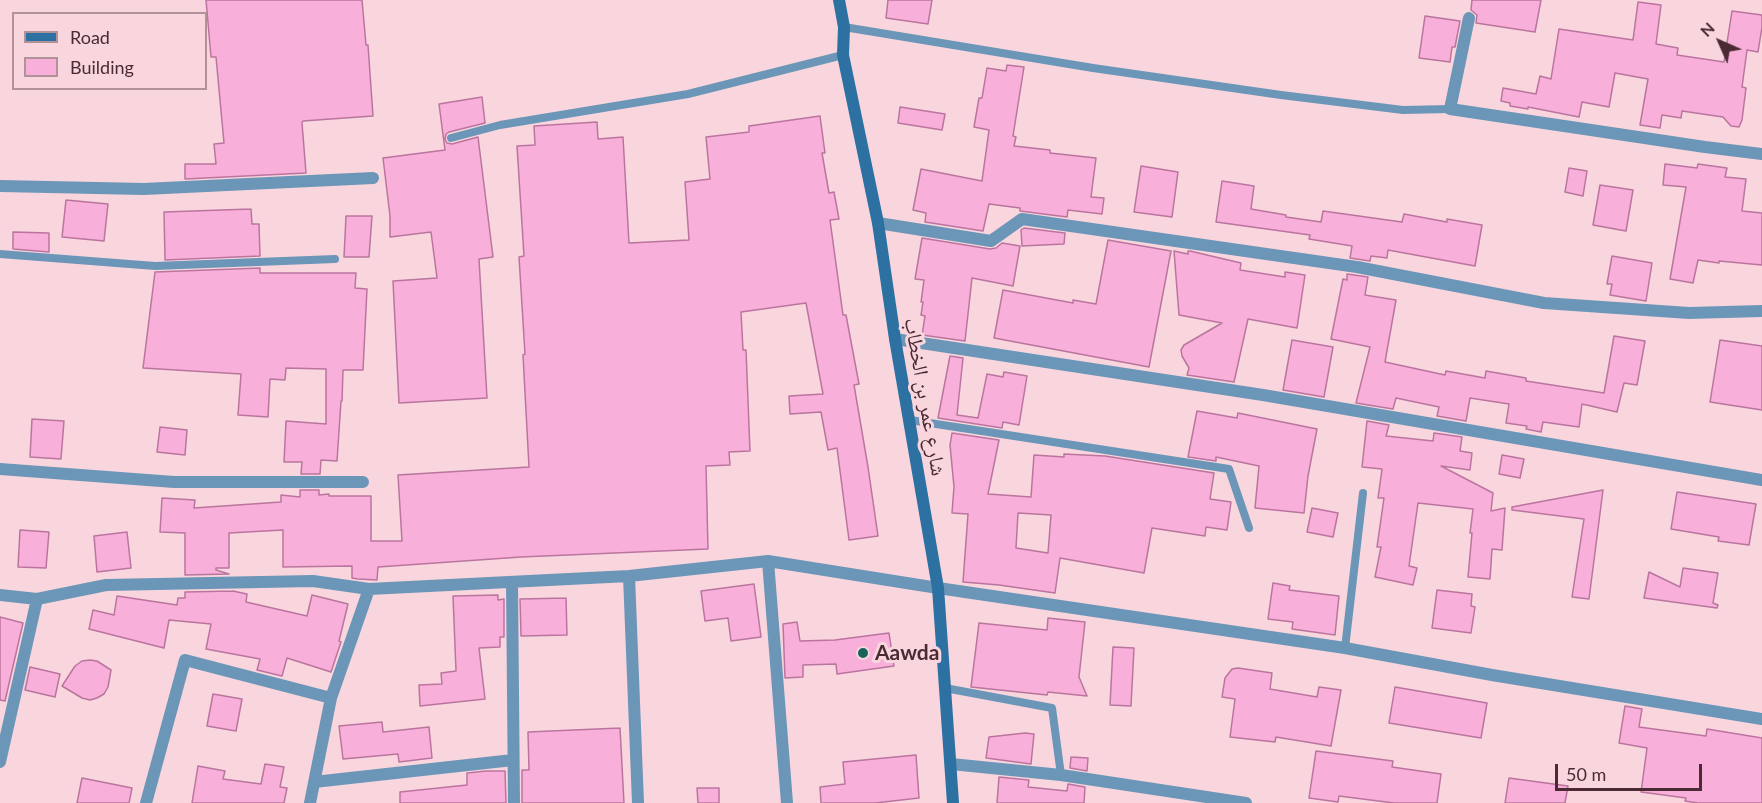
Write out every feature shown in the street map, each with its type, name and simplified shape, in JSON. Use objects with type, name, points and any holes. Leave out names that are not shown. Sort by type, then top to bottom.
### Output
[{"type":"main road","name":"شارع عمر بن الخطاب","points":[[839,0],[844,27],[843,55],[878,224],[895,339],[938,588],[953,803]]},
{"type":"street","points":[[1469,18],[1450,109],[1762,154]]},
{"type":"street","points":[[0,186],[144,189],[374,178]]},
{"type":"street","points":[[878,224],[991,241],[1022,219],[1356,267],[1544,303],[1689,313],[1762,311]]},
{"type":"street","points":[[895,339],[1263,395],[1762,480]]},
{"type":"street","points":[[0,469],[174,482],[363,482]]},
{"type":"street","points":[[768,561],[787,803]]},
{"type":"street","points":[[0,595],[37,599],[106,585],[313,581],[369,589],[629,576],[768,561],[1344,648],[1762,719]]},
{"type":"street","points":[[629,576],[638,803]]},
{"type":"street","points":[[512,582],[514,803]]},
{"type":"street","points":[[310,803],[332,698],[369,589]]},
{"type":"street","points":[[0,762],[37,599]]},
{"type":"street","points":[[146,803],[185,660],[332,698]]},
{"type":"street","points":[[314,782],[513,760]]},
{"type":"street","points":[[951,764],[1061,775],[1246,803]]},
{"type":"lane","points":[[844,27],[1093,68],[1292,96],[1403,110],[1450,109]]},
{"type":"lane","points":[[451,138],[500,125],[688,94],[843,55]]},
{"type":"lane","points":[[0,254],[155,266],[335,259]]},
{"type":"lane","points":[[910,420],[1229,469],[1250,528]]},
{"type":"lane","points":[[1344,648],[1363,492]]},
{"type":"lane","points":[[945,688],[1052,708],[1061,775]]},
{"type":"building","points":[[206,0],[362,0],[373,116],[303,121],[306,173],[185,179],[185,164],[216,164],[214,144],[224,143],[216,57],[211,57]]},
{"type":"building","points":[[888,0],[932,0],[928,24],[886,18]]},
{"type":"building","points":[[1472,0],[1541,0],[1535,32],[1476,23],[1477,15],[1471,10]]},
{"type":"building","points":[[1638,2],[1661,5],[1656,44],[1678,48],[1677,55],[1724,62],[1732,11],[1762,15],[1758,52],[1747,50],[1742,87],[1746,88],[1739,127],[1731,126],[1723,117],[1682,111],[1681,118],[1662,115],[1660,128],[1640,125],[1648,79],[1615,73],[1609,107],[1582,102],[1579,117],[1528,107],[1528,109],[1510,106],[1510,103],[1501,101],[1503,88],[1536,94],[1540,76],[1551,79],[1559,29],[1633,40]]},
{"type":"building","points":[[1425,16],[1460,21],[1450,62],[1419,58]]},
{"type":"building","points":[[1007,65],[1024,67],[1013,136],[1016,137],[1014,146],[1096,158],[1091,197],[1104,198],[1102,214],[1068,210],[1067,217],[1020,211],[1020,208],[989,204],[983,231],[925,222],[926,213],[913,210],[921,169],[982,181],[989,130],[974,127],[979,98],[982,98],[987,68],[1006,71]]},
{"type":"building","points":[[482,97],[485,123],[449,132],[445,139],[447,143],[452,144],[478,137],[493,257],[479,259],[487,398],[399,403],[393,281],[437,278],[431,232],[390,237],[390,216],[383,158],[445,150],[439,104]]},
{"type":"building","points":[[900,107],[945,114],[942,130],[898,123]]},
{"type":"building","points":[[820,116],[825,153],[822,153],[829,193],[834,192],[839,219],[830,220],[843,315],[846,315],[859,384],[854,385],[878,536],[849,540],[837,448],[828,450],[821,412],[790,414],[789,396],[823,394],[806,303],[741,312],[743,350],[746,350],[750,451],[729,452],[730,465],[706,466],[708,549],[521,557],[378,567],[377,580],[352,578],[352,566],[283,567],[283,530],[229,533],[229,568],[216,568],[216,570],[229,574],[185,575],[185,533],[160,532],[162,498],[195,500],[194,508],[281,502],[281,495],[300,497],[300,490],[319,490],[319,495],[329,494],[329,496],[371,496],[371,541],[402,541],[398,475],[529,467],[519,257],[524,256],[517,146],[535,145],[534,126],[597,122],[598,139],[623,137],[629,243],[689,240],[685,182],[710,179],[706,137],[749,132],[749,126]]},
{"type":"building","points":[[1665,164],[1697,168],[1698,164],[1727,168],[1725,177],[1746,179],[1742,211],[1762,213],[1762,265],[1698,260],[1693,283],[1670,279],[1686,187],[1663,185]]},
{"type":"building","points":[[1141,166],[1178,172],[1172,217],[1134,212]]},
{"type":"building","points":[[1569,168],[1587,171],[1583,196],[1565,192]]},
{"type":"building","points":[[1222,181],[1254,186],[1251,209],[1286,215],[1286,217],[1321,222],[1323,211],[1402,222],[1404,214],[1447,222],[1447,219],[1482,225],[1475,266],[1388,250],[1387,258],[1371,256],[1370,261],[1350,258],[1352,246],[1309,239],[1310,235],[1216,222]]},
{"type":"building","points":[[1600,185],[1633,190],[1626,231],[1593,225]]},
{"type":"building","points":[[66,200],[108,204],[104,241],[62,237]]},
{"type":"building","points":[[251,209],[252,224],[259,224],[260,256],[165,260],[164,212]]},
{"type":"building","points":[[346,216],[372,216],[369,257],[344,257]]},
{"type":"building","points":[[1024,228],[1065,233],[1064,244],[1022,246],[1021,230]]},
{"type":"building","points":[[13,232],[49,233],[49,252],[13,249]]},
{"type":"building","points":[[922,238],[990,249],[1002,243],[1020,246],[1013,286],[972,278],[965,341],[922,335],[925,316],[921,315],[924,280],[915,279]]},
{"type":"building","points":[[1108,240],[1171,251],[1149,367],[994,338],[1003,290],[1073,303],[1073,300],[1096,304]]},
{"type":"building","points":[[1174,251],[1188,254],[1190,251],[1241,263],[1240,270],[1285,277],[1285,272],[1305,275],[1297,328],[1248,319],[1234,382],[1187,375],[1189,368],[1181,350],[1184,345],[1222,323],[1179,315]]},
{"type":"building","points":[[1612,256],[1652,263],[1646,301],[1610,295],[1612,284],[1607,284]]},
{"type":"building","points":[[260,268],[260,273],[356,273],[355,288],[367,289],[363,370],[343,370],[337,461],[321,460],[320,474],[301,474],[302,462],[284,462],[286,421],[326,424],[326,369],[286,368],[285,380],[270,379],[268,417],[238,415],[241,374],[143,368],[155,272]]},
{"type":"building","points":[[1347,274],[1368,277],[1365,295],[1396,300],[1385,362],[1445,375],[1446,371],[1485,378],[1486,371],[1526,378],[1526,381],[1604,393],[1614,336],[1645,341],[1637,385],[1624,383],[1617,412],[1582,404],[1579,427],[1543,422],[1541,432],[1526,429],[1527,426],[1506,423],[1509,404],[1470,398],[1466,421],[1437,416],[1439,407],[1396,398],[1393,409],[1356,403],[1370,347],[1331,339],[1343,279],[1347,280]]},
{"type":"building","points":[[1292,340],[1333,347],[1324,397],[1283,390]]},
{"type":"building","points":[[1720,340],[1762,346],[1762,410],[1710,402]]},
{"type":"building","points":[[950,356],[963,358],[957,415],[978,418],[987,374],[1003,377],[1004,372],[1027,376],[1019,425],[1003,422],[1002,428],[938,418]]},
{"type":"building","points":[[1197,411],[1237,418],[1238,413],[1317,429],[1304,513],[1255,508],[1259,466],[1216,457],[1216,461],[1188,457]]},
{"type":"building","points":[[32,419],[64,421],[61,459],[30,457]]},
{"type":"building","points":[[1367,421],[1389,425],[1386,436],[1433,441],[1434,433],[1462,437],[1460,451],[1472,453],[1470,470],[1441,466],[1493,493],[1491,511],[1505,508],[1502,550],[1492,549],[1490,579],[1468,577],[1473,509],[1418,503],[1409,566],[1417,568],[1413,585],[1375,577],[1381,547],[1377,547],[1384,498],[1378,498],[1382,469],[1362,467]]},
{"type":"building","points":[[160,427],[187,430],[185,455],[157,452]]},
{"type":"building","points":[[952,433],[999,440],[988,494],[1031,497],[1034,455],[1105,456],[1214,473],[1210,499],[1231,502],[1227,530],[1206,527],[1205,536],[1152,528],[1144,573],[1060,558],[1055,593],[963,582],[968,514],[952,513],[954,487],[950,445]],"holes":[[[1018,513],[1051,515],[1048,553],[1016,548]]]},
{"type":"building","points":[[1502,455],[1524,459],[1520,478],[1499,474]]},
{"type":"building","points":[[1603,490],[1589,599],[1572,597],[1584,519],[1512,510],[1512,507]]},
{"type":"building","points":[[1677,492],[1756,504],[1749,545],[1718,541],[1719,537],[1671,529]]},
{"type":"building","points":[[1312,508],[1338,513],[1333,537],[1307,532]]},
{"type":"building","points":[[20,530],[49,532],[46,568],[18,567]]},
{"type":"building","points":[[127,532],[131,568],[97,572],[94,536]]},
{"type":"building","points":[[1683,568],[1718,573],[1713,603],[1718,605],[1717,608],[1644,598],[1649,572],[1680,587]]},
{"type":"building","points":[[1273,583],[1290,586],[1289,590],[1339,596],[1335,635],[1292,629],[1293,622],[1268,619]]},
{"type":"building","points":[[754,584],[761,637],[731,641],[728,618],[705,621],[701,591]]},
{"type":"building","points":[[1437,590],[1472,594],[1471,606],[1475,607],[1471,633],[1432,628]]},
{"type":"building","points":[[233,591],[247,594],[246,602],[307,616],[312,595],[348,604],[339,641],[341,642],[331,672],[287,658],[282,676],[257,670],[260,659],[206,649],[211,624],[169,620],[164,648],[89,629],[93,610],[114,615],[117,596],[177,605],[178,598],[185,598],[185,592]]},
{"type":"building","points":[[498,595],[498,600],[504,599],[504,637],[500,637],[500,647],[479,648],[485,699],[420,706],[419,685],[442,684],[441,673],[456,671],[453,596]]},
{"type":"building","points":[[566,598],[567,635],[521,636],[520,599]]},
{"type":"building","points":[[0,617],[23,623],[5,701],[0,700]]},
{"type":"building","points":[[1048,618],[1085,622],[1079,677],[1087,696],[1048,692],[1047,695],[971,687],[979,623],[1047,630]]},
{"type":"building","points":[[797,622],[800,641],[835,640],[889,633],[894,666],[837,674],[836,664],[803,665],[803,677],[785,678],[783,624]]},
{"type":"building","points":[[1113,647],[1134,648],[1131,706],[1110,705]]},
{"type":"building","points":[[82,661],[97,661],[111,670],[108,687],[104,694],[90,700],[62,686],[75,666]]},
{"type":"building","points":[[30,667],[60,674],[55,697],[25,690]]},
{"type":"building","points":[[1232,669],[1272,673],[1270,689],[1317,697],[1319,687],[1341,690],[1331,746],[1276,737],[1275,742],[1230,737],[1235,699],[1222,697],[1225,678]]},
{"type":"building","points":[[1395,687],[1487,703],[1481,738],[1389,723]]},
{"type":"building","points":[[213,694],[242,699],[236,731],[207,726]]},
{"type":"building","points":[[1625,706],[1642,709],[1639,727],[1706,736],[1707,729],[1762,738],[1762,803],[1698,803],[1685,801],[1686,798],[1641,792],[1647,748],[1619,743]]},
{"type":"building","points":[[382,722],[383,732],[429,727],[432,758],[399,762],[398,754],[343,759],[339,726]]},
{"type":"building","points":[[620,728],[624,803],[522,803],[522,770],[529,770],[528,732]]},
{"type":"building","points":[[1034,734],[1031,764],[986,758],[989,737]]},
{"type":"building","points":[[1316,751],[1393,761],[1392,767],[1441,774],[1437,803],[1394,803],[1339,796],[1338,802],[1309,798]]},
{"type":"building","points":[[916,755],[919,798],[875,803],[821,803],[820,787],[845,784],[843,762]]},
{"type":"building","points":[[1071,757],[1088,758],[1087,771],[1070,768]]},
{"type":"building","points":[[265,764],[284,767],[280,787],[287,788],[284,803],[192,803],[198,766],[225,771],[223,779],[261,784]]},
{"type":"building","points":[[505,771],[506,803],[400,803],[400,792],[467,785],[467,773]]},
{"type":"building","points":[[999,777],[1029,780],[1028,787],[1067,791],[1068,784],[1085,787],[1084,803],[997,803]]},
{"type":"building","points":[[82,778],[132,788],[129,803],[77,803]]},
{"type":"building","points":[[1509,778],[1568,786],[1565,803],[1505,803]]},
{"type":"building","points":[[697,788],[719,788],[719,803],[698,803]]},
{"type":"place","name":"Aawda","points":[[863,653]]}]
